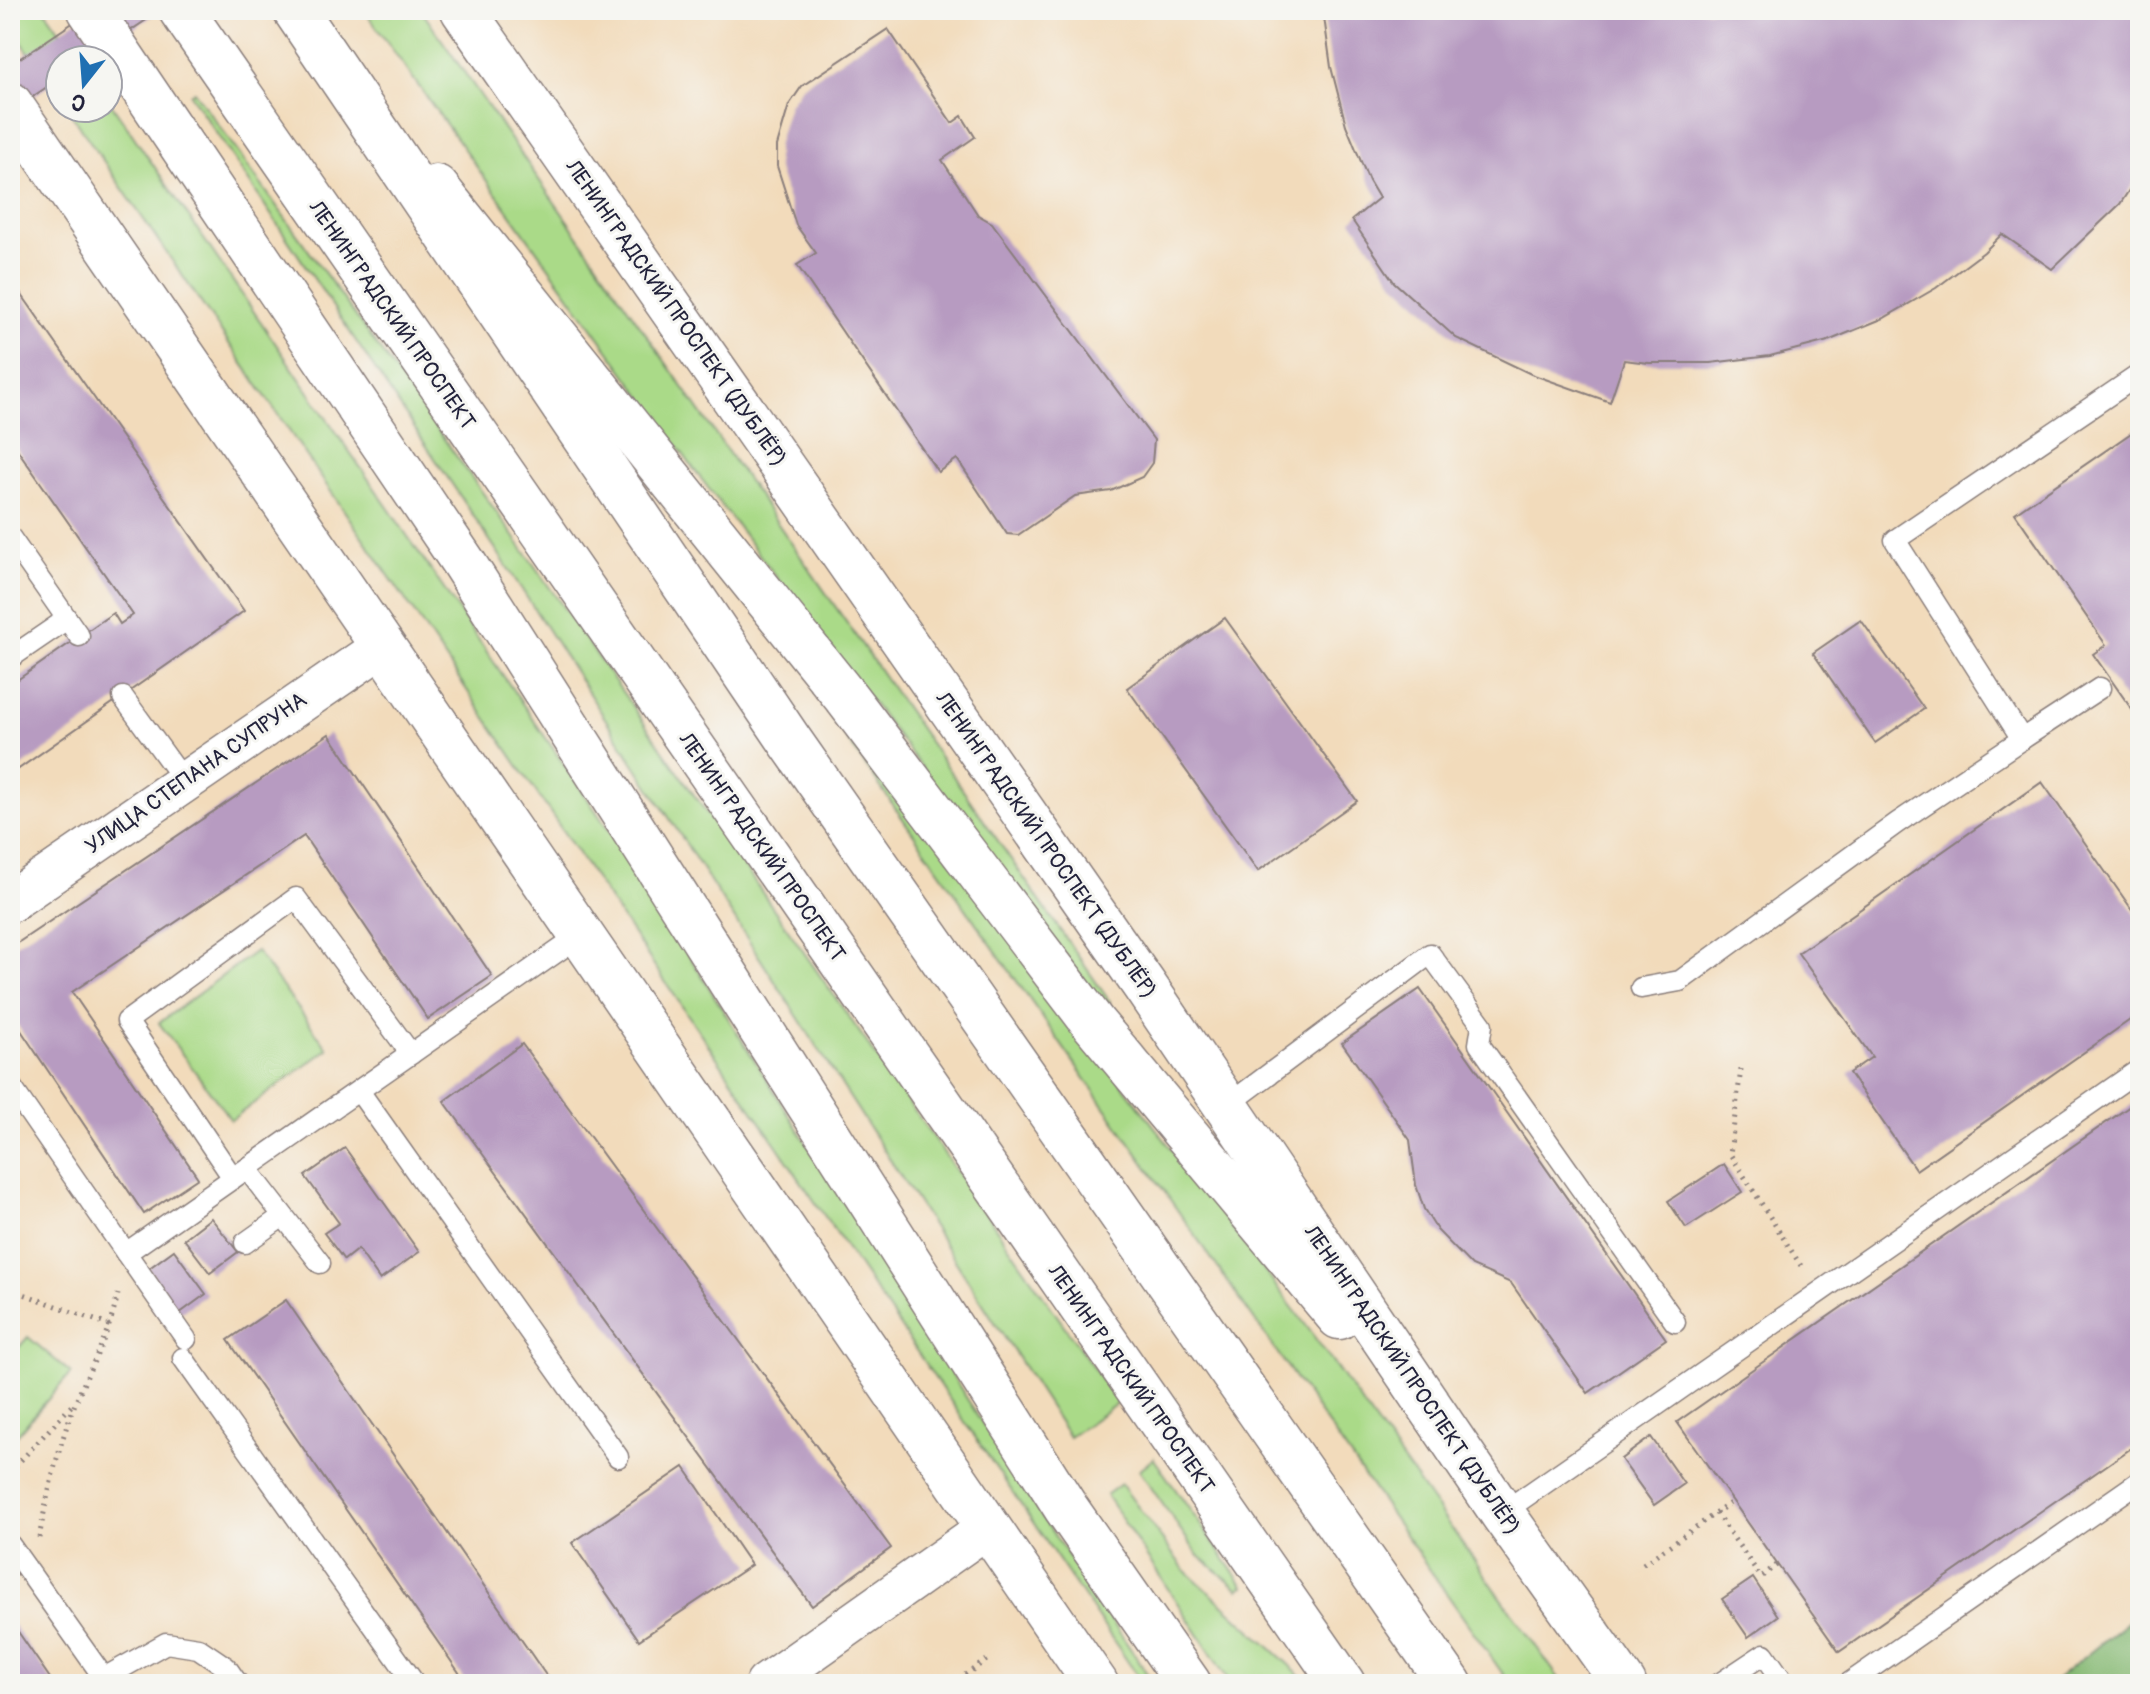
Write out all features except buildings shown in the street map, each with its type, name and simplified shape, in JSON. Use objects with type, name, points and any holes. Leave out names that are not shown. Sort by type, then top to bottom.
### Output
[{"type":"main road","points":[[90,10],[463,562],[1066,1508],[1189,1684]]},
{"type":"main road","name":"ЛЕНИНГРАДСКИЙ ПРОСПЕКТ","points":[[181,10],[1343,1684]]},
{"type":"main road","name":"ЛЕНИНГРАДСКИЙ ПРОСПЕКТ (ДУБЛЁР)","points":[[463,10],[1126,959],[1502,1513],[1624,1684]]},
{"type":"main road","points":[[299,16],[848,700],[1094,1024],[1502,1513]]},
{"type":"main road","points":[[299,16],[790,741],[1450,1684]]},
{"type":"main road","points":[[12,110],[1096,1684]]},
{"type":"street","name":"УЛИЦА СТЕПАНА СУПРУНА","points":[[10,902],[383,646]]},
{"type":"street","points":[[766,1684],[988,1527]]},
{"type":"lane","points":[[2022,739],[1895,540],[2140,374]]},
{"type":"lane","points":[[10,537],[79,636]]},
{"type":"lane","points":[[10,658],[67,619]]},
{"type":"lane","points":[[1641,988],[1680,981],[1897,823],[2100,688]]},
{"type":"lane","points":[[123,697],[184,781]]},
{"type":"lane","points":[[320,1263],[283,1216],[240,1174],[127,1021],[296,898],[411,1054]]},
{"type":"lane","points":[[126,1253],[581,935]]},
{"type":"lane","points":[[1225,1107],[1430,954],[1482,1025],[1479,1044],[1675,1322]]},
{"type":"lane","points":[[1502,1513],[2140,1069]]},
{"type":"lane","points":[[10,1085],[126,1253],[185,1349],[415,1684]]},
{"type":"lane","points":[[359,1091],[618,1457]]},
{"type":"lane","points":[[245,1243],[283,1216]]},
{"type":"lane","points":[[1848,1684],[2140,1481]]},
{"type":"lane","points":[[10,1545],[102,1681],[166,1643],[198,1648],[226,1667],[238,1684]]},
{"type":"lane","points":[[1719,1684],[1764,1654],[1785,1684]]},
{"type":"path","points":[[1741,1069],[1730,1154],[1818,1293]]},
{"type":"path","points":[[32,1577],[48,1489],[76,1401],[111,1326],[126,1253]]},
{"type":"path","points":[[10,1289],[111,1326]]},
{"type":"path","points":[[10,1472],[76,1401]]},
{"type":"path","points":[[1643,1564],[1733,1501]]},
{"type":"path","points":[[1716,1513],[1761,1577],[1778,1564]]},
{"type":"path","points":[[952,1684],[991,1657]]},
{"type":"green space","points":[[10,10],[45,10],[69,44],[44,44],[44,75],[10,25]]},
{"type":"green space","points":[[364,10],[421,10],[1110,1002],[1104,1006],[696,472]]},
{"type":"green space","points":[[194,91],[513,535],[1118,1403],[1069,1437],[495,548],[190,94]]},
{"type":"green space","points":[[124,122],[624,852],[1028,1496],[1154,1684],[1143,1684],[78,124]]},
{"type":"green space","points":[[837,710],[1305,1324],[1563,1684],[1510,1684],[830,715]]},
{"type":"green space","points":[[256,951],[328,1049],[231,1120],[159,1023]]},
{"type":"green space","points":[[28,1337],[71,1373],[15,1437],[10,1432],[10,1357]]},
{"type":"green space","points":[[1154,1458],[1244,1586],[1239,1589],[1198,1555],[1139,1470]]},
{"type":"green space","points":[[1121,1484],[1184,1569],[1310,1684],[1231,1684],[1106,1495]]},
{"type":"green space","points":[[2140,1612],[2140,1684],[2050,1684],[2058,1678]]}]
